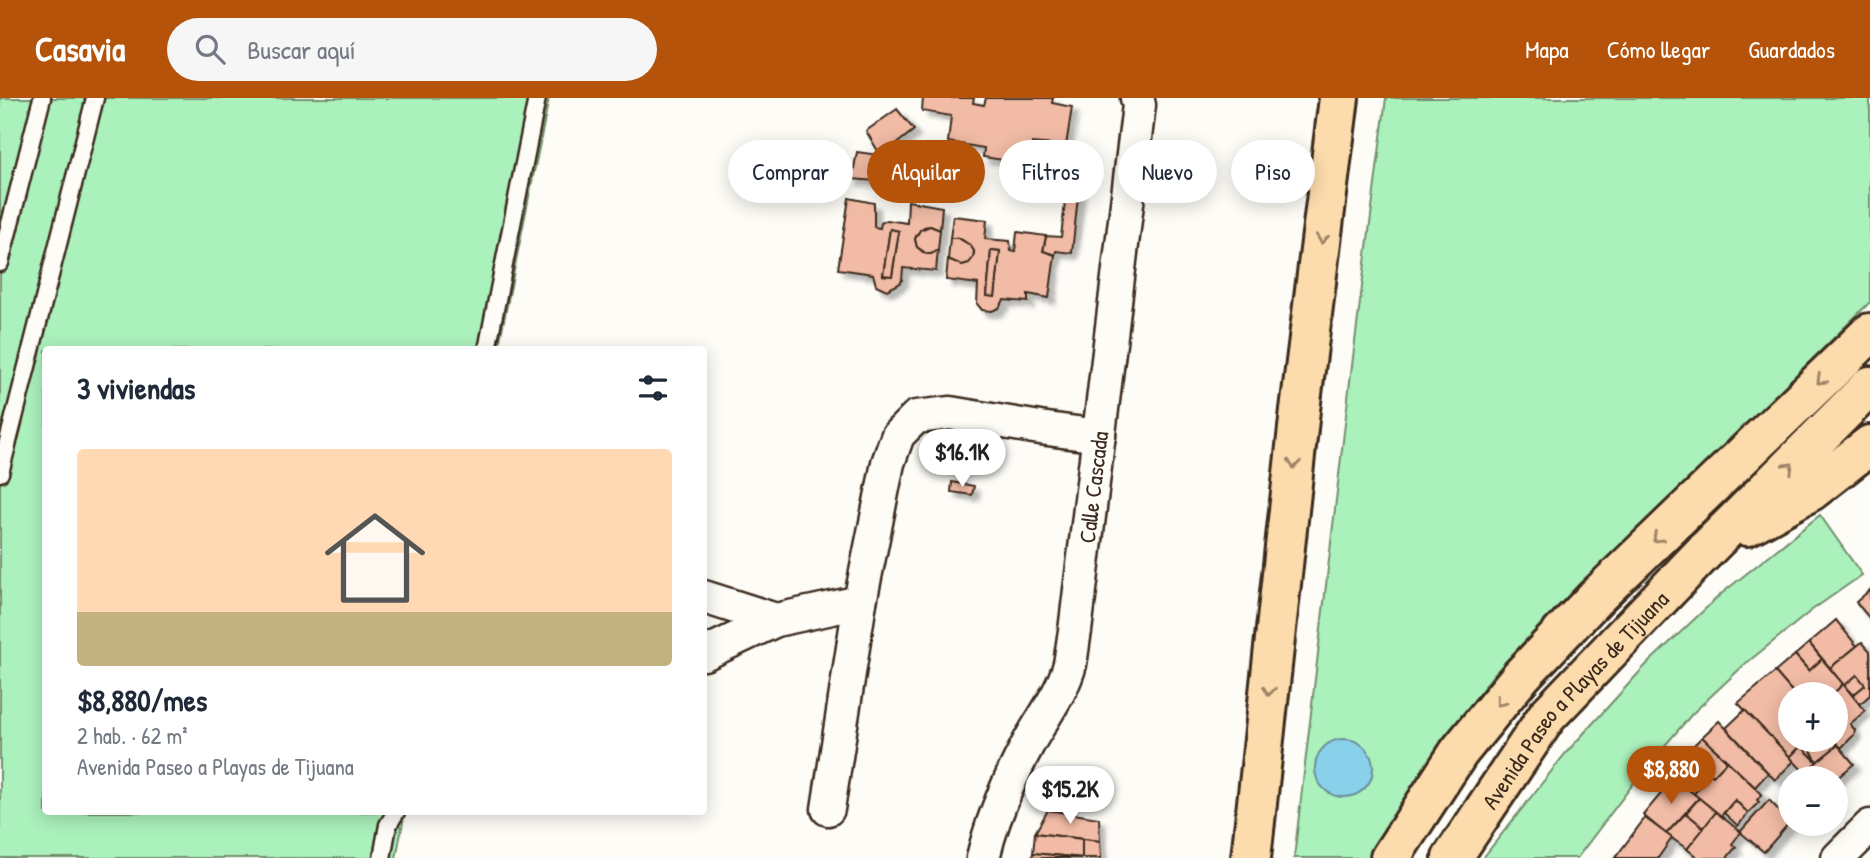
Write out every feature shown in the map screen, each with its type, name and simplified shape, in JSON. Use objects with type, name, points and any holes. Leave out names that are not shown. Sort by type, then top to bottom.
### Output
[{"type":"main road","points":[[1251,858],[1299,423],[1339,98]]},
{"type":"main road","points":[[1390,858],[1459,752],[1521,676],[1596,597],[1870,332]]},
{"type":"main road","name":"Avenida Paseo a Playas de Tijuana","points":[[1452,858],[1547,716],[1706,550],[1870,386]]},
{"type":"main road","points":[[1706,550],[1811,491],[1870,445]]},
{"type":"street","name":"Calle Cascada","points":[[983,858],[989,831],[1002,797],[1027,745],[1051,706],[1069,666],[1139,105],[1137,98]]},
{"type":"street","points":[[828,809],[860,602],[888,463],[898,435],[916,417],[950,413],[1099,436]]},
{"type":"street","points":[[707,598],[776,620]]},
{"type":"street","points":[[707,653],[776,620],[860,602]]},
{"type":"street","points":[[1838,858],[1870,826]]},
{"type":"lane","points":[[0,263],[42,98]]},
{"type":"lane","points":[[0,473],[95,98]]},
{"type":"lane","points":[[488,346],[537,98]]},
{"type":"lane","points":[[382,858],[388,825],[394,815]]},
{"type":"green space","points":[[0,98],[549,98],[499,346],[42,346],[42,815],[404,815],[396,858],[0,858]]},
{"type":"green space","points":[[1386,98],[1870,98],[1870,302],[1493,675],[1424,769],[1373,858],[1294,858],[1350,381]]},
{"type":"green space","points":[[1820,515],[1862,575],[1812,610],[1744,665],[1692,714],[1643,771],[1577,858],[1483,858],[1565,754],[1646,665],[1721,594]]},
{"type":"water","points":[[1344,739],[1355,741],[1368,752],[1373,768],[1371,779],[1360,792],[1344,797],[1333,795],[1320,784],[1315,768],[1317,757],[1328,744]]},
{"type":"building","points":[[923,98],[974,98],[973,103],[984,105],[986,98],[1053,98],[1052,103],[1072,107],[1067,140],[999,140],[999,159],[985,157],[985,140],[948,140],[951,116],[922,111]]},
{"type":"building","points":[[897,109],[914,130],[901,140],[871,140],[866,131]]},
{"type":"building","points":[[857,152],[867,153],[867,180],[853,179]]},
{"type":"building","points":[[853,199],[874,203],[874,227],[880,228],[881,223],[887,220],[907,223],[908,203],[942,207],[940,230],[924,227],[915,239],[917,247],[923,252],[931,254],[938,250],[936,271],[903,268],[902,280],[887,290],[876,285],[873,274],[838,269],[848,203],[853,203]],"holes":[[[890,229],[899,231],[892,276],[883,275]]]},
{"type":"building","points":[[1065,203],[1077,203],[1072,253],[1056,251],[1055,255],[1043,251],[1046,236],[1061,237]]},
{"type":"building","points":[[953,216],[987,220],[985,239],[1010,241],[1011,251],[1015,252],[1017,232],[1046,236],[1043,251],[1055,255],[1049,298],[1028,294],[1028,302],[1004,300],[999,308],[992,311],[982,310],[977,304],[978,284],[946,280],[948,259],[962,265],[969,263],[974,254],[964,241],[950,238]],"holes":[[[991,250],[1000,251],[995,297],[987,296]]]},
{"type":"building","points":[[930,226],[940,230],[938,250],[927,254],[917,247],[915,239],[920,230]]},
{"type":"building","points":[[890,229],[899,231],[892,276],[883,275]]},
{"type":"building","points":[[950,238],[958,238],[970,245],[974,251],[969,263],[962,265],[948,259]]},
{"type":"building","points":[[991,250],[1000,251],[995,297],[987,296]]},
{"type":"building","points":[[952,482],[974,486],[972,495],[951,492]]},
{"type":"building","points":[[1870,590],[1870,619],[1856,602]]},
{"type":"building","points":[[1836,620],[1857,646],[1830,668],[1809,643]]},
{"type":"building","points":[[1862,642],[1870,651],[1870,695],[1860,704],[1853,695],[1865,685],[1857,675],[1848,683],[1841,682],[1830,668]]},
{"type":"building","points":[[1809,643],[1822,659],[1809,671],[1795,655]]},
{"type":"building","points":[[1795,655],[1809,671],[1822,659],[1841,682],[1784,682],[1775,672]]},
{"type":"building","points":[[1775,672],[1784,682],[1778,682],[1778,745],[1738,703]]},
{"type":"building","points":[[1857,675],[1865,685],[1853,695],[1848,690],[1848,683]]},
{"type":"building","points":[[1848,690],[1865,711],[1850,724],[1855,730],[1848,741]]},
{"type":"building","points":[[1745,710],[1778,744],[1778,752],[1785,752],[1794,761],[1789,766],[1778,766],[1778,777],[1775,780],[1726,728]]},
{"type":"building","points":[[1719,721],[1768,773],[1755,787],[1702,737]]},
{"type":"building","points":[[1702,737],[1727,761],[1713,776],[1710,774],[1694,794],[1683,785],[1696,770],[1681,758]]},
{"type":"building","points":[[1795,752],[1807,752],[1817,762],[1812,766],[1798,766],[1790,757]]},
{"type":"building","points":[[1812,752],[1829,752],[1817,762]]},
{"type":"building","points":[[1829,752],[1844,752],[1854,764],[1848,769],[1848,766],[1812,766]]},
{"type":"building","points":[[1727,761],[1762,794],[1757,800],[1759,802],[1748,813],[1735,800],[1721,816],[1694,794],[1710,774],[1713,776]]},
{"type":"building","points":[[1674,778],[1699,798],[1666,834],[1643,815]]},
{"type":"building","points":[[1699,798],[1716,812],[1704,828],[1686,813]]},
{"type":"building","points":[[1735,800],[1748,813],[1738,826],[1724,813]]},
{"type":"building","points":[[1769,800],[1778,809],[1778,836],[1764,852],[1740,832]]},
{"type":"building","points":[[1048,810],[1099,818],[1100,841],[1035,833]]},
{"type":"building","points":[[1716,812],[1741,832],[1732,844],[1736,847],[1727,858],[1698,858],[1687,849]]},
{"type":"building","points":[[1686,813],[1704,828],[1687,849],[1666,834]]},
{"type":"building","points":[[1645,818],[1672,838],[1658,858],[1615,858]]},
{"type":"building","points":[[1035,833],[1082,839],[1082,858],[1033,853]]},
{"type":"building","points":[[1082,839],[1100,841],[1101,858],[1082,858]]},
{"type":"building","points":[[1033,853],[1082,858],[1032,858]]}]
